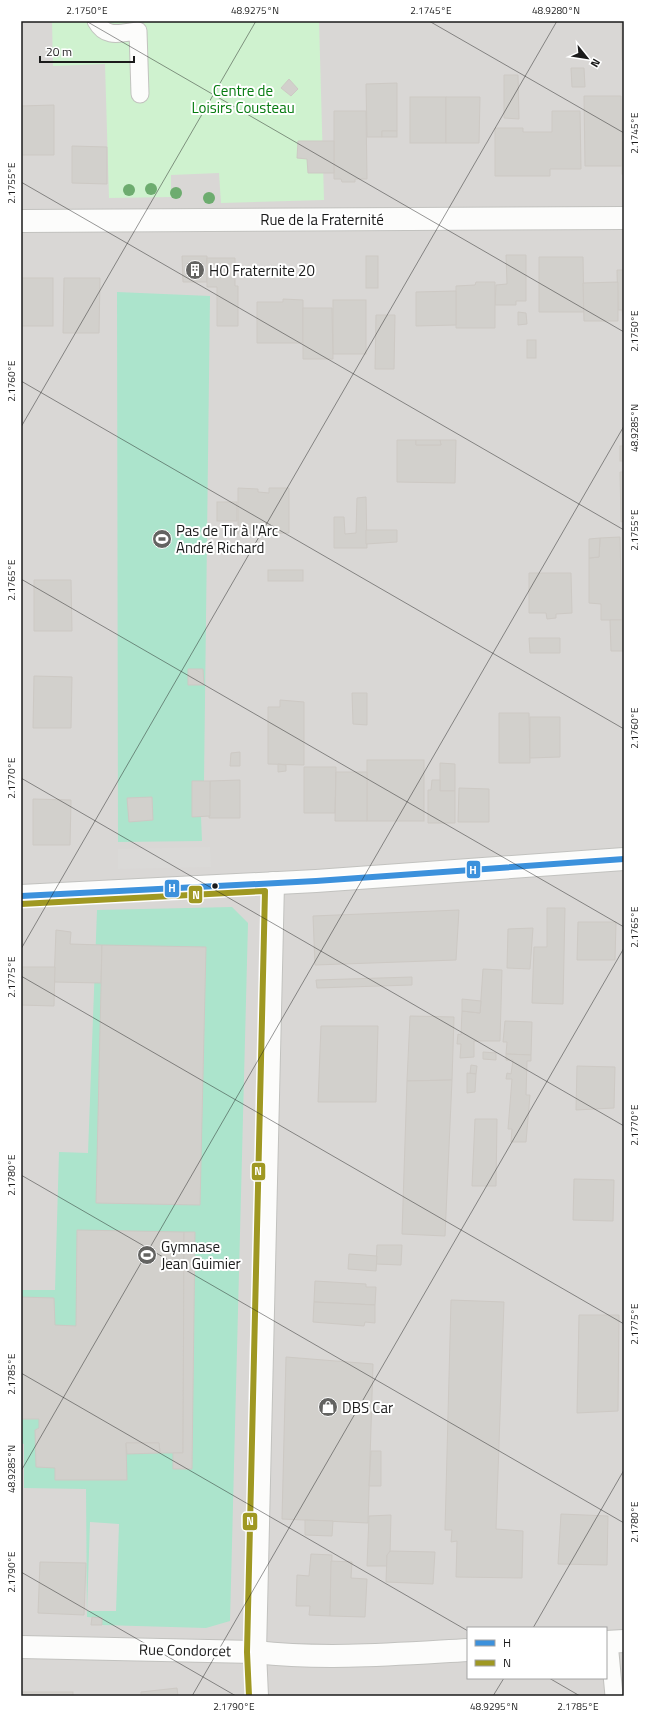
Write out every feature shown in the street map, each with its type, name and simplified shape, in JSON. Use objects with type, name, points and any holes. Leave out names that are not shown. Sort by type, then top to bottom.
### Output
[{"type":"street","name":"Rue de la Fraternité","points":[[21,221],[624,218]]},
{"type":"street","points":[[21,896],[273,883],[624,859]]},
{"type":"street","points":[[257,1696],[254,1652],[273,883]]},
{"type":"street","name":"Rue Condorcet","points":[[21,1647],[254,1652],[285,1655],[372,1656],[467,1650]]},
{"type":"lane","points":[[96,21],[100,29],[108,34],[138,31],[140,94]]},
{"type":"lane","points":[[613,1642],[614,1696]]},
{"type":"shaded area","points":[[21,21],[624,21],[624,1696],[21,1696]]},
{"type":"shaded area","points":[[210,847],[211,867],[118,869],[118,849]]},
{"type":"shaded area","points":[[90,1522],[119,1524],[116,1611],[87,1611]]},
{"type":"green space","name":"Centre de Loisirs Cousteau","points":[[52,21],[319,21],[324,200],[221,203],[219,173],[171,175],[171,197],[109,198],[105,64],[53,66]]},
{"type":"green space","name":"Pas de Tir à l'Arc André Richard","points":[[117,292],[210,296],[204,781],[192,782],[192,817],[201,817],[202,841],[118,842]]},
{"type":"green space","name":"Gymnase Jean Guimier","points":[[232,907],[248,923],[230,1621],[206,1628],[102,1625],[102,1618],[87,1617],[86,1489],[24,1488],[24,1444],[21,1443],[21,1290],[55,1290],[59,1152],[88,1153],[97,910]]},
{"type":"building","points":[[621,21],[624,21],[624,60],[622,60]]},
{"type":"building","points":[[571,68],[584,68],[585,87],[572,87]]},
{"type":"building","points":[[504,75],[518,75],[519,119],[504,118]]},
{"type":"building","points":[[289,79],[298,89],[291,96],[281,88]]},
{"type":"building","points":[[397,83],[397,131],[382,131],[382,137],[367,137],[366,84]]},
{"type":"building","points":[[584,96],[621,96],[622,166],[585,166]]},
{"type":"building","points":[[410,97],[446,97],[446,143],[410,143]]},
{"type":"building","points":[[446,97],[480,97],[479,143],[446,143]]},
{"type":"building","points":[[54,105],[54,155],[21,155],[21,106]]},
{"type":"building","points":[[334,111],[366,111],[367,179],[355,179],[355,182],[342,182],[341,179],[334,179]]},
{"type":"building","points":[[552,111],[580,111],[581,169],[550,169],[550,176],[495,176],[495,128],[523,128],[523,132],[552,132]]},
{"type":"building","points":[[382,131],[397,131],[397,137],[382,137]]},
{"type":"building","points":[[298,141],[334,141],[334,173],[308,173],[307,159],[297,158]]},
{"type":"building","points":[[622,142],[624,142],[624,174],[622,174]]},
{"type":"building","points":[[72,146],[107,147],[107,184],[72,183]]},
{"type":"building","points":[[506,255],[526,255],[526,301],[516,301],[516,305],[495,305],[496,285],[507,284]]},
{"type":"building","name":"HO Fraternite 20","points":[[182,256],[207,256],[207,282],[183,282]]},
{"type":"building","points":[[366,256],[378,256],[378,288],[366,288]]},
{"type":"building","points":[[539,257],[583,257],[584,312],[539,312]]},
{"type":"building","points":[[207,258],[235,258],[235,286],[238,286],[238,326],[217,326],[217,287],[207,287]]},
{"type":"building","points":[[617,270],[624,270],[624,322],[622,310],[618,310]]},
{"type":"building","points":[[21,278],[53,278],[53,326],[21,326]]},
{"type":"building","points":[[64,278],[100,278],[99,333],[63,333]]},
{"type":"building","points":[[476,282],[495,282],[495,328],[456,328],[456,286],[475,285]]},
{"type":"building","points":[[618,282],[618,321],[584,321],[583,283]]},
{"type":"building","points":[[456,291],[456,325],[416,326],[416,292]]},
{"type":"building","points":[[283,299],[303,300],[303,343],[257,343],[257,302],[283,302]]},
{"type":"building","points":[[333,300],[366,300],[366,354],[333,354]]},
{"type":"building","points":[[303,308],[332,308],[333,359],[303,359]]},
{"type":"building","points":[[518,312],[526,313],[527,324],[518,325]]},
{"type":"building","points":[[376,315],[395,315],[394,369],[375,369]]},
{"type":"building","points":[[527,340],[536,340],[536,358],[527,358]]},
{"type":"building","points":[[397,440],[416,440],[416,445],[441,445],[440,440],[456,440],[455,483],[397,482]]},
{"type":"building","points":[[416,440],[440,440],[441,445],[416,445]]},
{"type":"building","points":[[620,446],[624,446],[624,461],[620,461]]},
{"type":"building","points":[[620,472],[624,472],[624,521],[621,522]]},
{"type":"building","points":[[238,488],[258,489],[258,492],[269,493],[269,488],[289,488],[289,533],[238,534]]},
{"type":"building","points":[[366,497],[367,548],[334,548],[334,517],[344,517],[345,534],[356,533],[357,498]]},
{"type":"building","points":[[217,502],[237,502],[237,521],[217,521]]},
{"type":"building","points":[[366,530],[397,530],[397,542],[366,544]]},
{"type":"building","points":[[620,537],[622,620],[601,620],[601,604],[589,603],[589,558],[599,557],[600,538]]},
{"type":"building","points":[[600,538],[599,557],[589,558],[589,539]]},
{"type":"building","points":[[268,570],[303,570],[303,581],[268,581]]},
{"type":"building","points":[[529,573],[571,573],[572,613],[556,614],[556,618],[547,619],[546,613],[529,613]]},
{"type":"building","points":[[34,580],[71,580],[72,631],[34,631]]},
{"type":"building","points":[[610,620],[622,620],[623,651],[611,651]]},
{"type":"building","points":[[529,638],[560,638],[560,653],[530,653]]},
{"type":"building","points":[[188,669],[203,669],[204,685],[188,685]]},
{"type":"building","points":[[34,676],[72,677],[71,728],[33,728]]},
{"type":"building","points":[[352,693],[367,693],[367,725],[353,724]]},
{"type":"building","points":[[280,700],[304,702],[304,765],[268,764],[268,707],[280,707]]},
{"type":"building","points":[[499,713],[529,713],[530,763],[499,763]]},
{"type":"building","points":[[530,717],[560,717],[560,757],[530,758]]},
{"type":"building","points":[[240,752],[240,766],[230,766],[231,753]]},
{"type":"building","points":[[367,760],[424,760],[424,821],[367,821]]},
{"type":"building","points":[[440,763],[455,764],[455,791],[440,791]]},
{"type":"building","points":[[278,764],[286,765],[286,771],[278,772]]},
{"type":"building","points":[[304,767],[336,767],[335,813],[304,813]]},
{"type":"building","points":[[336,772],[367,772],[367,821],[335,821]]},
{"type":"building","points":[[240,780],[240,818],[209,818],[210,781]]},
{"type":"building","points":[[432,780],[440,780],[440,791],[455,791],[455,823],[428,823],[428,790],[431,790]]},
{"type":"building","points":[[192,781],[210,781],[210,816],[192,817]]},
{"type":"building","points":[[459,788],[489,789],[489,822],[458,822]]},
{"type":"building","points":[[152,797],[153,820],[129,822],[127,798]]},
{"type":"building","points":[[33,799],[71,800],[70,845],[33,845]]},
{"type":"building","points":[[547,908],[565,908],[563,1004],[532,1003],[534,947],[547,947]]},
{"type":"building","points":[[459,910],[456,960],[315,965],[313,916]]},
{"type":"building","points":[[578,922],[616,922],[615,960],[577,960]]},
{"type":"building","points":[[533,928],[530,969],[507,968],[508,929]]},
{"type":"building","points":[[56,930],[71,932],[70,944],[102,945],[101,983],[54,982]]},
{"type":"building","points":[[102,945],[206,947],[200,1205],[96,1203]]},
{"type":"building","points":[[21,967],[55,967],[54,1006],[21,1005]]},
{"type":"building","points":[[483,969],[502,970],[500,1041],[474,1041],[474,1057],[460,1058],[461,1044],[457,1044],[458,1034],[461,1035],[462,1011],[480,1013]]},
{"type":"building","points":[[412,977],[412,985],[317,988],[316,980]]},
{"type":"building","points":[[462,999],[481,1001],[480,1013],[462,1011]]},
{"type":"building","points":[[410,1016],[454,1017],[452,1080],[407,1081]]},
{"type":"building","points":[[505,1021],[532,1022],[531,1055],[506,1054],[507,1042],[503,1042]]},
{"type":"building","points":[[321,1026],[378,1026],[376,1102],[318,1102]]},
{"type":"building","points":[[483,1052],[496,1053],[496,1060],[483,1059]]},
{"type":"building","points":[[506,1054],[531,1055],[531,1061],[527,1061],[526,1095],[530,1095],[526,1142],[511,1142],[512,1129],[508,1129],[512,1079],[506,1079],[507,1073],[511,1074],[513,1060],[506,1060]]},
{"type":"building","points":[[471,1065],[477,1066],[476,1074],[470,1073]]},
{"type":"building","points":[[577,1066],[615,1067],[614,1108],[576,1110]]},
{"type":"building","points":[[467,1073],[476,1074],[475,1092],[467,1093]]},
{"type":"building","points":[[452,1080],[445,1236],[402,1234],[407,1081]]},
{"type":"building","points":[[475,1119],[497,1119],[496,1186],[472,1186]]},
{"type":"building","points":[[574,1179],[614,1180],[613,1221],[573,1220]]},
{"type":"building","points":[[77,1230],[184,1232],[183,1453],[160,1453],[159,1443],[126,1443],[127,1480],[55,1480],[55,1468],[36,1467],[35,1430],[39,1428],[39,1419],[21,1419],[21,1297],[54,1298],[55,1325],[76,1326]]},
{"type":"building","points":[[184,1232],[195,1232],[192,1469],[173,1469],[173,1453],[183,1453]]},
{"type":"building","points":[[377,1245],[402,1245],[401,1265],[376,1264]]},
{"type":"building","points":[[349,1254],[377,1256],[376,1271],[348,1269]]},
{"type":"building","points":[[315,1281],[366,1284],[366,1287],[376,1287],[375,1305],[314,1302]]},
{"type":"building","points":[[451,1300],[504,1302],[496,1529],[523,1531],[522,1578],[456,1577],[457,1541],[451,1542],[452,1530],[445,1530]]},
{"type":"building","points":[[314,1302],[375,1305],[375,1323],[365,1322],[364,1326],[313,1322]]},
{"type":"building","points":[[579,1315],[619,1315],[618,1411],[577,1413]]},
{"type":"building","name":"DBS Car","points":[[286,1357],[373,1364],[368,1523],[282,1519]]},
{"type":"building","points":[[126,1443],[159,1443],[160,1453],[127,1454]]},
{"type":"building","points":[[371,1451],[381,1451],[381,1486],[369,1486]]},
{"type":"building","points":[[561,1514],[608,1516],[607,1565],[558,1564]]},
{"type":"building","points":[[391,1515],[390,1553],[387,1555],[387,1566],[367,1566],[369,1516]]},
{"type":"building","points":[[305,1520],[333,1521],[332,1536],[305,1535]]},
{"type":"building","points":[[390,1551],[435,1552],[433,1584],[386,1582],[387,1555]]},
{"type":"building","points":[[311,1554],[332,1555],[330,1616],[309,1615],[310,1606],[296,1606],[297,1575],[309,1576]]},
{"type":"building","points":[[331,1561],[352,1562],[351,1578],[367,1579],[365,1617],[330,1616]]},
{"type":"building","points":[[40,1562],[86,1563],[84,1615],[38,1613]]},
{"type":"building","points":[[92,1617],[102,1618],[102,1625],[91,1625]]},
{"type":"building","points":[[177,1688],[178,1696],[141,1696],[141,1692]]},
{"type":"building","points":[[21,1692],[73,1692],[73,1696],[21,1696]]},
{"type":"transit line","name":"H","points":[[21,896],[316,881],[624,859]]},
{"type":"transit line","name":"N","points":[[21,904],[265,891],[247,1652],[249,1696]]},
{"type":"place","name":"HO Fraternite 20","points":[[195,270]]},
{"type":"place","name":"Pas de Tir à l'Arc André Richard","points":[[162,539]]},
{"type":"place","name":"Gymnase Jean Guimier","points":[[147,1255]]},
{"type":"place","name":"DBS Car","points":[[328,1407]]}]
